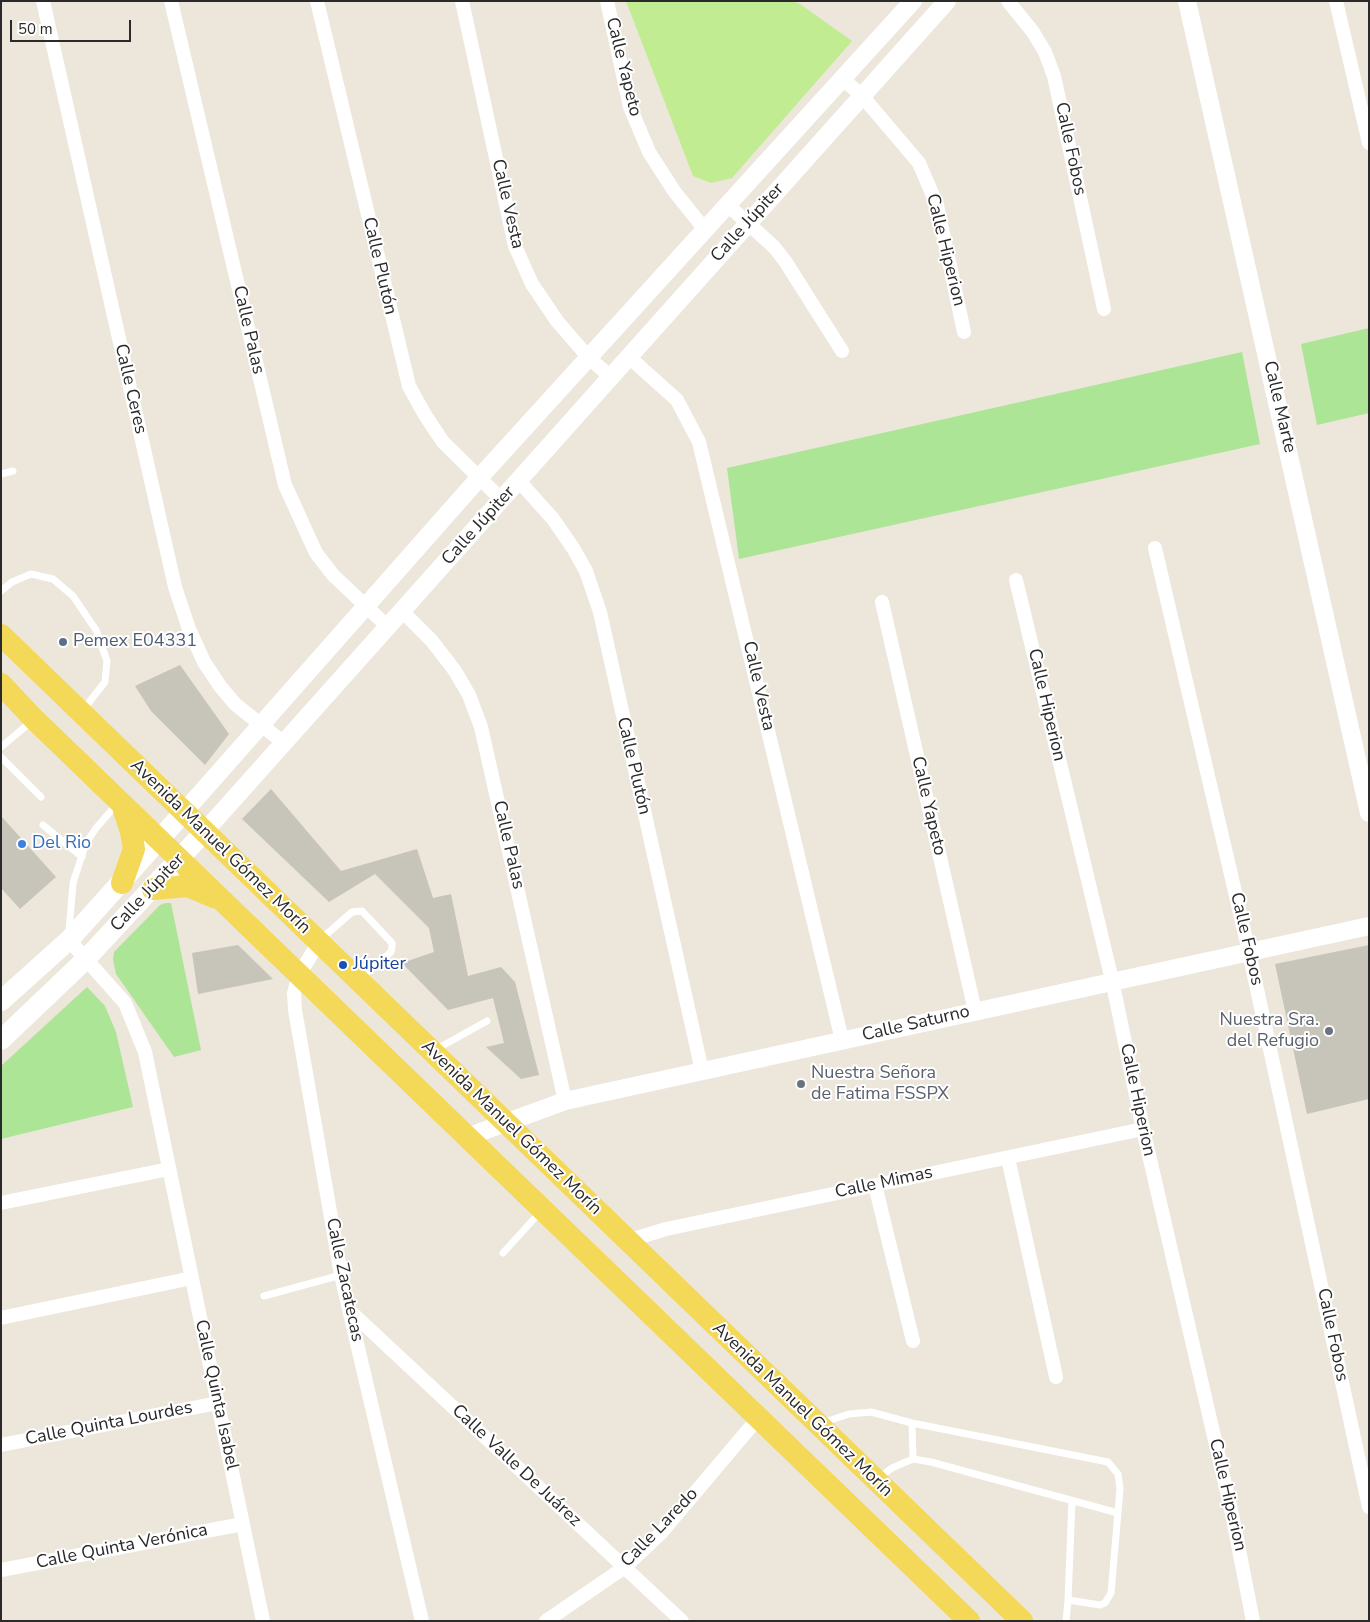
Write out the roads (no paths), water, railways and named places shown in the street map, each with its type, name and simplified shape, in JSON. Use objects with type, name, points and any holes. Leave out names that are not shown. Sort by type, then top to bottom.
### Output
[{"type":"main road","name":"Avenida Manuel Gómez Morín","points":[[1,636],[1022,1621]]},
{"type":"main road","name":"Avenida Manuel Gómez Morín","points":[[1,684],[34,719],[969,1621]]},
{"type":"main road","points":[[120,801],[131,832],[134,849],[122,883]]},
{"type":"main road","name":"Calle Júpiter","points":[[1,1001],[69,940],[184,812]]},
{"type":"main road","name":"Calle Júpiter","points":[[1,1040],[85,960],[205,831]]},
{"type":"main road","points":[[152,889],[188,886],[222,900]]},
{"type":"street","name":"Calle Ceres","points":[[43,1],[175,587],[189,629],[204,662],[235,704],[260,726],[284,743]]},
{"type":"street","name":"Calle Palas","points":[[171,1],[285,485],[316,553],[333,575],[388,627]]},
{"type":"street","name":"Calle Plutón","points":[[318,1],[400,357],[409,386],[425,416],[443,442],[502,500]]},
{"type":"street","name":"Calle Vesta","points":[[462,1],[515,246],[532,284],[557,321],[589,358],[611,377]]},
{"type":"street","name":"Calle Yapeto","points":[[607,1],[630,107],[649,152],[674,191],[706,231]]},
{"type":"street","name":"Calle Júpiter","points":[[184,812],[479,478],[914,1]]},
{"type":"street","name":"Calle Júpiter","points":[[205,831],[947,1]]},
{"type":"street","name":"Calle Fobos","points":[[1008,1],[1033,32],[1054,76],[1104,309]]},
{"type":"street","name":"Calle Marte","points":[[1187,1],[1369,813]]},
{"type":"street","points":[[1336,1],[1369,143]]},
{"type":"street","name":"Calle Hiperion","points":[[843,79],[863,97],[919,163],[937,205],[964,332]]},
{"type":"street","points":[[729,206],[774,247],[785,261],[842,351]]},
{"type":"street","name":"Calle Vesta","points":[[629,356],[677,400],[699,442],[842,1040]]},
{"type":"street","name":"Calle Plutón","points":[[519,481],[553,519],[573,548],[586,571],[600,612],[702,1071]]},
{"type":"street","name":"Calle Fobos","points":[[1155,548],[1249,952],[1369,1506]]},
{"type":"street","name":"Calle Hiperion","points":[[1016,580],[1112,980],[1143,1129],[1232,1514],[1253,1621]]},
{"type":"street","name":"Calle Yapeto","points":[[882,602],[975,1011]]},
{"type":"street","name":"Calle Palas","points":[[402,611],[432,642],[455,671],[468,694],[481,727],[564,1102]]},
{"type":"street","name":"Calle Saturno","points":[[468,1137],[504,1122],[564,1102],[1112,980],[1369,926]]},
{"type":"street","name":"Calle Quinta Isabel","points":[[69,940],[125,1003],[135,1025],[153,1087],[263,1621]]},
{"type":"street","name":"Calle Zacatecas","points":[[319,942],[299,975],[294,993],[295,1010],[341,1275],[422,1621]]},
{"type":"street","name":"Calle Mimas","points":[[627,1241],[666,1229],[1143,1129]]},
{"type":"street","points":[[1008,1158],[1056,1377]]},
{"type":"street","points":[[1,1204],[169,1169]]},
{"type":"street","points":[[875,1185],[913,1341]]},
{"type":"street","points":[[1,1318],[192,1278]]},
{"type":"street","name":"Calle Valle De Juárez","points":[[350,1311],[682,1621]]},
{"type":"street","name":"Calle Quinta Lourdes","points":[[1,1445],[218,1403]]},
{"type":"street","name":"Calle Laredo","points":[[546,1621],[625,1567],[661,1533],[759,1417]]},
{"type":"street","name":"Calle Quinta Verónica","points":[[1,1570],[243,1524]]},
{"type":"lane","points":[[1,474],[13,471]]},
{"type":"lane","points":[[1,591],[12,582],[31,574],[53,579],[74,596],[96,630],[108,661],[105,682],[81,712]]},
{"type":"lane","points":[[1,747],[34,719]]},
{"type":"lane","points":[[1,757],[41,797]]},
{"type":"lane","points":[[69,940],[69,911],[73,883],[86,843],[96,828],[120,801]]},
{"type":"lane","points":[[43,825],[82,857]]},
{"type":"lane","points":[[319,942],[352,912],[362,911],[392,943],[392,947],[390,952],[359,980]]},
{"type":"lane","points":[[432,1051],[487,1021]]},
{"type":"lane","points":[[503,1253],[542,1209]]},
{"type":"lane","points":[[264,1296],[341,1275]]},
{"type":"lane","points":[[817,1424],[849,1414],[871,1412],[912,1423],[1108,1462],[1118,1474],[1120,1481],[1109,1598],[1100,1605],[1068,1600]]},
{"type":"lane","points":[[912,1423],[913,1459]]},
{"type":"lane","points":[[876,1481],[892,1468],[913,1459],[932,1462],[1118,1513]]},
{"type":"lane","points":[[1066,1621],[1072,1501]]},
{"type":"place","name":"Pemex E04331","points":[[63,642]]},
{"type":"place","name":"Del Rio","points":[[22,844]]},
{"type":"place","name":"Júpiter","points":[[343,965]]},
{"type":"place","name":"Nuestra Sra. del Refugio","points":[[1329,1031]]},
{"type":"place","name":"Nuestra Señora de Fatima FSSPX","points":[[801,1084]]}]
